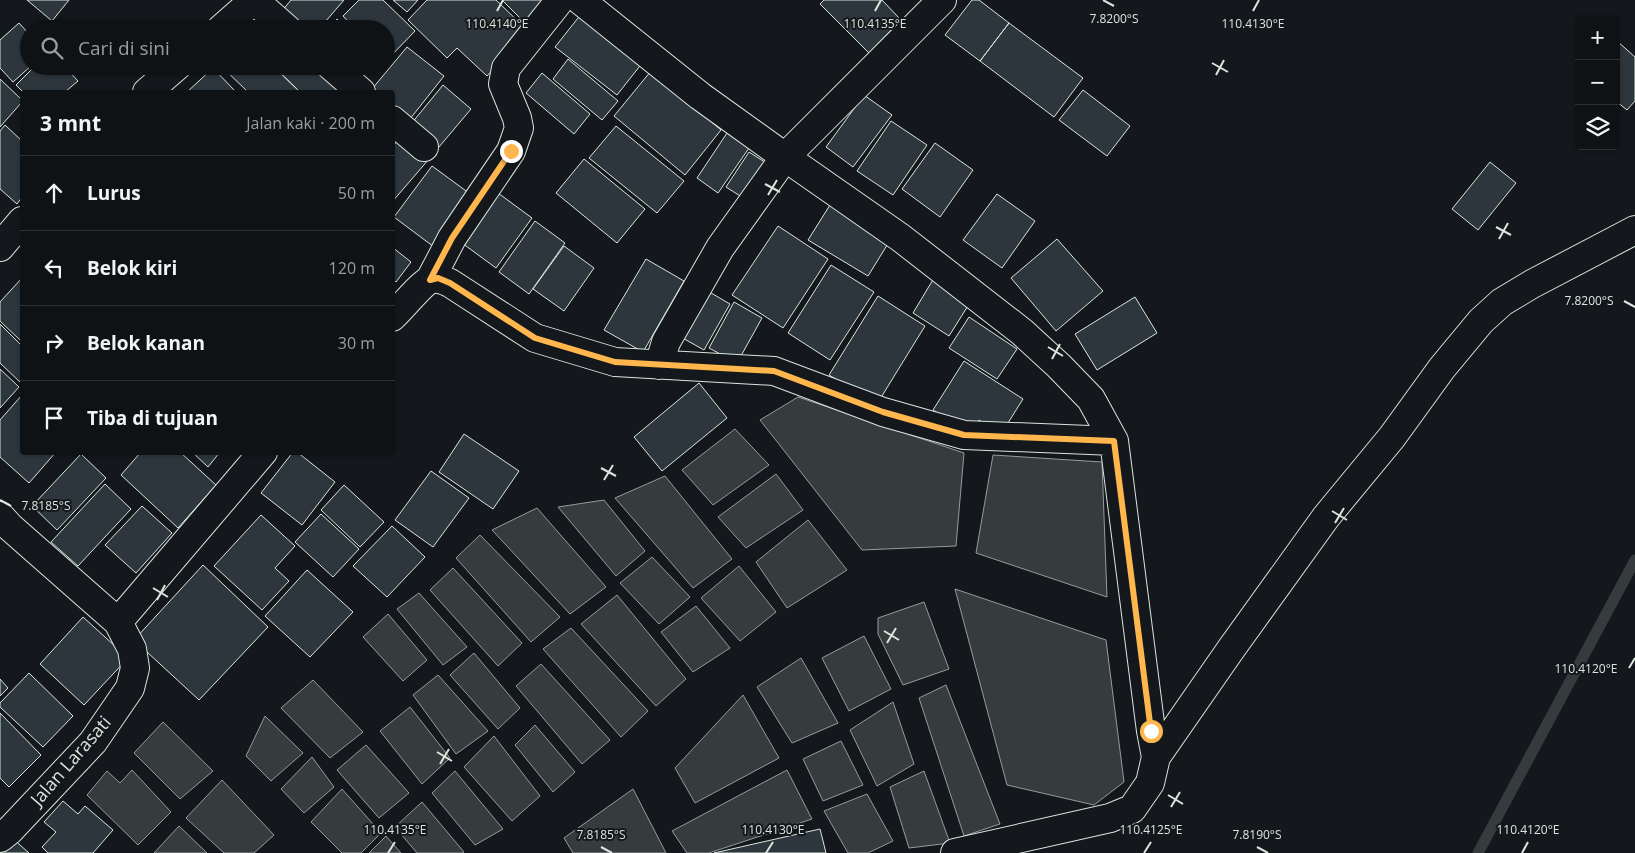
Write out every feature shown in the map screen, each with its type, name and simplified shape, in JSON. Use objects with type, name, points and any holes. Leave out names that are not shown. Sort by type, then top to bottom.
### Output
[{"type":"street","points":[[231,20],[254,0],[277,20]]},
{"type":"street","points":[[395,314],[430,280],[452,238],[511,151],[518,128],[517,118],[503,84],[506,68],[560,0]]},
{"type":"street","points":[[580,0],[700,96],[901,238],[1022,332],[1091,399],[1114,441],[1151,731],[1156,756]]},
{"type":"street","points":[[659,365],[666,342],[720,248],[785,157],[942,0]]},
{"type":"street","points":[[149,90],[167,75]]},
{"type":"street","points":[[341,75],[359,90]]},
{"type":"street","points":[[395,123],[424,147]]},
{"type":"street","points":[[0,247],[20,223]]},
{"type":"street","points":[[955,853],[1110,818],[1132,809],[1150,784],[1156,756],[1326,517],[1392,437],[1442,368],[1482,321],[1502,302],[1635,230]]},
{"type":"street","points":[[430,280],[438,278],[450,283],[535,338],[615,362],[774,371],[883,412],[964,435],[1114,441]]},
{"type":"street","points":[[3,527],[118,622],[260,455]]},
{"type":"street","name":"Jalan Larasati","points":[[0,838],[10,830],[93,742],[130,688],[134,668],[132,648],[118,622]]},
{"type":"shaded area","points":[[798,397],[964,453],[956,546],[862,550],[760,420]]},
{"type":"shaded area","points":[[735,429],[769,465],[713,505],[682,470]]},
{"type":"shaded area","points":[[993,455],[1102,462],[1107,597],[976,553]]},
{"type":"shaded area","points":[[776,474],[803,510],[746,548],[718,517]]},
{"type":"shaded area","points":[[665,476],[732,559],[693,588],[615,498]]},
{"type":"shaded area","points":[[604,500],[645,551],[616,576],[558,507]]},
{"type":"shaded area","points":[[537,508],[606,587],[570,614],[492,530]]},
{"type":"shaded area","points":[[808,520],[847,570],[787,608],[756,562]]},
{"type":"shaded area","points":[[480,535],[560,617],[531,642],[456,558]]},
{"type":"shaded area","points":[[652,557],[690,597],[659,624],[620,583]]},
{"type":"shaded area","points":[[739,566],[776,612],[740,641],[701,598]]},
{"type":"shaded area","points":[[453,568],[522,643],[498,666],[430,590]]},
{"type":"shaded area","points":[[955,589],[1106,640],[1124,782],[1094,805],[1007,785]]},
{"type":"shaded area","points":[[419,593],[467,647],[443,665],[397,609]]},
{"type":"shaded area","points":[[617,595],[686,679],[656,706],[581,624]]},
{"type":"shaded area","points":[[924,602],[949,669],[903,685],[878,634],[878,618]]},
{"type":"shaded area","points":[[696,606],[730,648],[693,672],[661,632]]},
{"type":"shaded area","points":[[388,614],[427,660],[403,681],[363,637]]},
{"type":"shaded area","points":[[571,628],[648,711],[621,737],[543,649]]},
{"type":"shaded area","points":[[864,636],[891,689],[849,711],[822,658]]},
{"type":"shaded area","points":[[474,653],[520,708],[498,729],[450,675]]},
{"type":"shaded area","points":[[801,658],[838,723],[792,743],[757,687]]},
{"type":"shaded area","points":[[541,664],[610,740],[582,764],[516,686]]},
{"type":"shaded area","points":[[438,675],[488,731],[456,754],[413,695]]},
{"type":"shaded area","points":[[313,680],[363,732],[330,758],[281,708]]},
{"type":"shaded area","points":[[946,685],[1000,824],[964,836],[919,698]]},
{"type":"shaded area","points":[[743,695],[779,758],[695,803],[675,768]]},
{"type":"shaded area","points":[[893,702],[914,764],[877,786],[850,730]]},
{"type":"shaded area","points":[[410,707],[450,758],[422,784],[380,731]]},
{"type":"shaded area","points":[[265,716],[303,753],[271,781],[246,756]]},
{"type":"shaded area","points":[[163,722],[213,771],[180,799],[134,753]]},
{"type":"shaded area","points":[[535,725],[575,772],[553,792],[515,745]]},
{"type":"shaded area","points":[[494,736],[540,796],[512,821],[464,767]]},
{"type":"shaded area","points":[[841,741],[863,785],[823,801],[803,759]]},
{"type":"shaded area","points":[[366,745],[409,793],[379,818],[337,770]]},
{"type":"shaded area","points":[[312,757],[334,787],[304,813],[281,789]]},
{"type":"shaded area","points":[[132,770],[171,812],[138,845],[87,795],[107,771],[120,783]]},
{"type":"shaded area","points":[[787,770],[812,819],[709,853],[687,853],[672,831]]},
{"type":"shaded area","points":[[455,771],[503,829],[475,845],[432,793]]},
{"type":"shaded area","points":[[924,771],[950,843],[909,848],[890,787]]},
{"type":"shaded area","points":[[222,780],[274,835],[254,853],[224,853],[186,818]]},
{"type":"shaded area","points":[[342,789],[381,833],[361,853],[342,853],[311,822]]},
{"type":"shaded area","points":[[633,789],[666,853],[573,853],[564,838]]},
{"type":"shaded area","points":[[867,794],[893,841],[868,853],[848,853],[824,811]]},
{"type":"shaded area","points":[[422,802],[464,852],[417,853],[395,827]]},
{"type":"shaded area","points":[[179,826],[207,853],[154,853]]},
{"type":"shaded area","points":[[386,836],[401,853],[369,853]]},
{"type":"building","points":[[27,0],[69,0],[51,20]]},
{"type":"building","points":[[291,0],[344,0],[327,20],[292,20],[282,11]]},
{"type":"building","points":[[359,0],[383,0],[415,31],[395,52],[395,20],[347,20],[343,16]]},
{"type":"building","points":[[393,0],[418,0],[407,12]]},
{"type":"building","points":[[427,0],[496,0],[529,32],[487,76],[457,48],[447,58],[408,20]]},
{"type":"building","points":[[502,0],[550,0],[526,24]]},
{"type":"building","points":[[824,0],[882,0],[901,20],[869,53],[820,4]]},
{"type":"building","points":[[972,0],[979,0],[1009,23],[980,61],[945,35]]},
{"type":"building","points":[[582,13],[643,62],[617,95],[555,47]]},
{"type":"building","points":[[1009,23],[1083,78],[1054,117],[980,61]]},
{"type":"building","points":[[20,24],[21,75],[13,82],[0,68],[0,40]]},
{"type":"building","points":[[1620,44],[1635,57],[1635,101],[1627,110],[1620,104]]},
{"type":"building","points":[[407,47],[444,76],[410,119],[395,107],[395,90],[372,89],[384,75],[395,75],[395,61]]},
{"type":"building","points":[[568,59],[618,101],[602,120],[553,79]]},
{"type":"building","points":[[651,71],[721,130],[685,175],[614,116]]},
{"type":"building","points":[[542,73],[590,114],[574,134],[526,93]]},
{"type":"building","points":[[26,75],[72,75],[78,81],[67,90],[21,90],[16,85]]},
{"type":"building","points":[[205,75],[220,75],[234,90],[189,90]]},
{"type":"building","points":[[230,75],[282,75],[298,90],[246,90]]},
{"type":"building","points":[[282,75],[328,75],[341,90],[298,90]]},
{"type":"building","points":[[0,79],[20,98],[20,104],[0,127]]},
{"type":"building","points":[[443,85],[471,109],[439,147],[411,124]]},
{"type":"building","points":[[1083,90],[1130,126],[1107,156],[1059,120]]},
{"type":"building","points":[[864,95],[892,115],[853,167],[826,147]]},
{"type":"building","points":[[891,121],[927,145],[893,195],[857,171]]},
{"type":"building","points":[[5,125],[20,139],[20,200],[17,204],[0,189],[0,131]]},
{"type":"building","points":[[616,126],[684,181],[657,213],[589,158]]},
{"type":"building","points":[[727,133],[749,148],[718,193],[697,178]]},
{"type":"building","points":[[402,136],[429,159],[395,199],[395,144]]},
{"type":"building","points":[[935,143],[973,170],[940,217],[902,189]]},
{"type":"building","points":[[749,152],[771,166],[748,201],[726,187]]},
{"type":"building","points":[[584,159],[645,209],[617,243],[556,193]]},
{"type":"building","points":[[1490,162],[1516,183],[1478,230],[1452,209]]},
{"type":"building","points":[[432,166],[473,196],[434,247],[395,218]]},
{"type":"building","points":[[498,193],[532,218],[496,268],[462,243]]},
{"type":"building","points":[[997,194],[1035,221],[1002,268],[963,240]]},
{"type":"building","points":[[830,205],[889,242],[868,276],[808,240]]},
{"type":"building","points":[[535,221],[565,243],[529,294],[499,272]]},
{"type":"building","points":[[778,226],[828,259],[783,328],[732,295]]},
{"type":"building","points":[[1057,239],[1103,291],[1056,331],[1011,278]]},
{"type":"building","points":[[564,246],[594,268],[564,311],[533,289]]},
{"type":"building","points":[[395,249],[411,262],[395,281]]},
{"type":"building","points":[[646,259],[684,281],[643,352],[604,330]]},
{"type":"building","points":[[831,265],[874,292],[830,360],[788,333]]},
{"type":"building","points":[[934,278],[971,301],[949,336],[913,313]]},
{"type":"building","points":[[20,280],[20,340],[0,321],[0,302]]},
{"type":"building","points":[[706,290],[730,304],[704,350],[679,336]]},
{"type":"building","points":[[878,296],[925,326],[877,404],[829,375]]},
{"type":"building","points":[[1135,297],[1157,333],[1097,370],[1075,334]]},
{"type":"building","points":[[734,302],[762,318],[737,363],[709,348]]},
{"type":"building","points":[[969,317],[1017,349],[997,379],[949,348]]},
{"type":"building","points":[[0,324],[20,344],[20,382],[0,363]]},
{"type":"building","points":[[964,361],[1023,399],[1001,434],[979,420],[970,434],[933,410]]},
{"type":"building","points":[[0,369],[19,387],[0,408]]},
{"type":"building","points":[[699,383],[727,418],[662,471],[634,437]]},
{"type":"building","points":[[20,397],[20,455],[53,455],[29,483],[0,457],[0,420]]},
{"type":"building","points":[[464,434],[519,471],[493,509],[439,472]]},
{"type":"building","points":[[80,455],[106,478],[57,530],[32,506]]},
{"type":"building","points":[[138,455],[183,455],[216,485],[178,528],[121,475]]},
{"type":"building","points":[[195,455],[218,455],[208,467]]},
{"type":"building","points":[[291,455],[301,455],[335,482],[302,525],[261,493]]},
{"type":"building","points":[[431,471],[469,498],[433,547],[395,520]]},
{"type":"building","points":[[105,484],[131,509],[78,566],[51,542]]},
{"type":"building","points":[[344,485],[384,522],[360,547],[321,510]]},
{"type":"building","points":[[142,506],[172,533],[136,573],[105,545]]},
{"type":"building","points":[[321,514],[359,549],[333,577],[295,542]]},
{"type":"building","points":[[261,515],[295,546],[275,568],[289,581],[262,610],[214,566]]},
{"type":"building","points":[[392,526],[425,557],[387,597],[353,566]]},
{"type":"building","points":[[203,565],[268,627],[199,700],[134,640]]},
{"type":"building","points":[[307,570],[353,612],[310,657],[265,616]]},
{"type":"building","points":[[83,617],[128,658],[84,705],[40,664]]},
{"type":"building","points":[[29,673],[73,716],[43,747],[0,707],[0,703]]},
{"type":"building","points":[[0,679],[8,688],[0,696]]},
{"type":"building","points":[[0,713],[41,755],[9,787],[0,778]]},
{"type":"building","points":[[63,801],[78,814],[85,806],[113,830],[93,853],[48,853],[42,847],[56,832],[44,822]]},
{"type":"building","points":[[820,829],[826,853],[714,853]]},
{"type":"building","points":[[11,837],[29,853],[0,853],[0,848]]},
{"type":"waterway","points":[[1478,853],[1635,560]]},
{"type":"route","points":[[511,151],[452,238],[438,261],[430,280],[438,278],[450,283],[535,338],[615,362],[774,371],[883,412],[964,435],[1114,441],[1151,731]]}]
